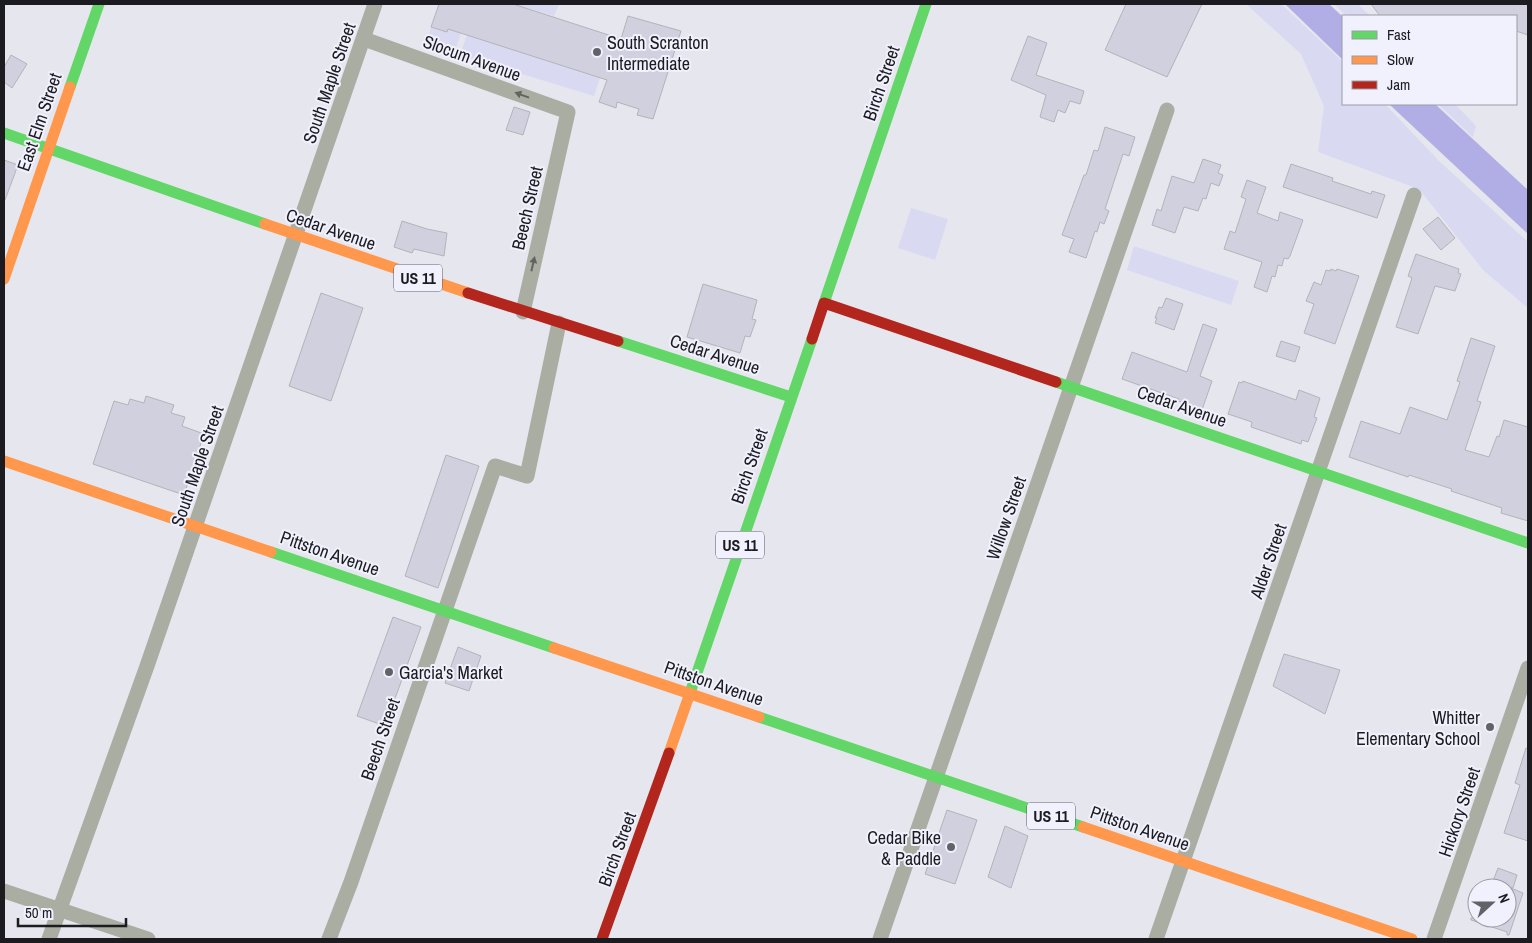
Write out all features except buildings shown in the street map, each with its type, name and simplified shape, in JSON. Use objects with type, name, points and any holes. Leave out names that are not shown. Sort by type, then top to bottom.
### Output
[{"type":"main road","name":"East Elm Street","points":[[4,279],[99,4]]},
{"type":"main road","name":"Birch Street","points":[[602,939],[651,806],[926,4]]},
{"type":"main road","name":"Cedar Avenue","points":[[4,133],[523,312],[791,397]]},
{"type":"main road","name":"Cedar Avenue","points":[[824,302],[1528,543]]},
{"type":"main road","name":"Pittston Avenue","points":[[4,461],[1412,939]]},
{"type":"street","name":"South Maple Street","points":[[49,939],[196,526],[375,4]]},
{"type":"street","name":"Slocum Avenue","points":[[364,39],[568,112]]},
{"type":"street","name":"Willow Street","points":[[880,939],[1167,110]]},
{"type":"street","name":"Beech Street","points":[[523,312],[568,112]]},
{"type":"street","name":"Alder Street","points":[[1156,939],[1414,195]]},
{"type":"street","name":"Beech Street","points":[[329,939],[351,882],[495,466],[527,476],[558,323]]},
{"type":"street","name":"Hickory Street","points":[[1434,939],[1528,668]]},
{"type":"street","points":[[4,890],[148,939]]},
{"type":"shaded area","points":[[514,4],[559,4],[554,16]]},
{"type":"shaded area","points":[[1246,4],[1281,4],[1342,61],[1342,105],[1386,105],[1440,162],[1528,242],[1528,308],[1484,271],[1419,189],[1318,152],[1324,106],[1301,54]]},
{"type":"shaded area","points":[[1334,4],[1358,4],[1369,15],[1346,15]]},
{"type":"shaded area","points":[[431,27],[447,32],[448,29],[461,33],[454,53],[426,44]]},
{"type":"shaded area","points":[[467,35],[600,78],[594,96],[460,55]]},
{"type":"shaded area","points":[[1439,105],[1456,105],[1476,126],[1473,137]]},
{"type":"shaded area","points":[[911,208],[948,219],[935,260],[898,248]]},
{"type":"shaded area","points":[[1134,246],[1239,281],[1231,305],[1127,270]]},
{"type":"water","points":[[1285,4],[1329,4],[1342,16],[1342,59]]},
{"type":"water","points":[[1390,105],[1436,105],[1528,190],[1528,234]]},
{"type":"traffic: fast","points":[[70,87],[99,4]]},
{"type":"traffic: fast","points":[[824,303],[926,4]]},
{"type":"traffic: fast","points":[[4,133],[265,224]]},
{"type":"traffic: fast","points":[[690,693],[812,339]]},
{"type":"traffic: fast","points":[[618,341],[791,397]]},
{"type":"traffic: fast","points":[[1056,382],[1528,543]]},
{"type":"traffic: fast","points":[[271,552],[554,648]]},
{"type":"traffic: fast","points":[[759,717],[1083,827]]},
{"type":"traffic: slow","points":[[4,279],[70,87]]},
{"type":"traffic: slow","points":[[265,224],[468,293]]},
{"type":"traffic: slow","points":[[4,461],[271,552]]},
{"type":"traffic: slow","points":[[554,648],[759,717]]},
{"type":"traffic: slow","points":[[669,753],[690,693]]},
{"type":"traffic: slow","points":[[1083,827],[1412,939]]},
{"type":"traffic: jam","points":[[468,293],[618,341]]},
{"type":"traffic: jam","points":[[812,339],[824,303],[1056,382]]},
{"type":"traffic: jam","points":[[602,939],[669,753]]},
{"type":"place","name":"South Scranton Intermediate","points":[[597,52]]},
{"type":"place","name":"Garcia's Market","points":[[389,672]]},
{"type":"place","name":"Whitter Elementary School","points":[[1490,727]]},
{"type":"place","name":"Cedar Bike & Paddle","points":[[951,847]]}]
